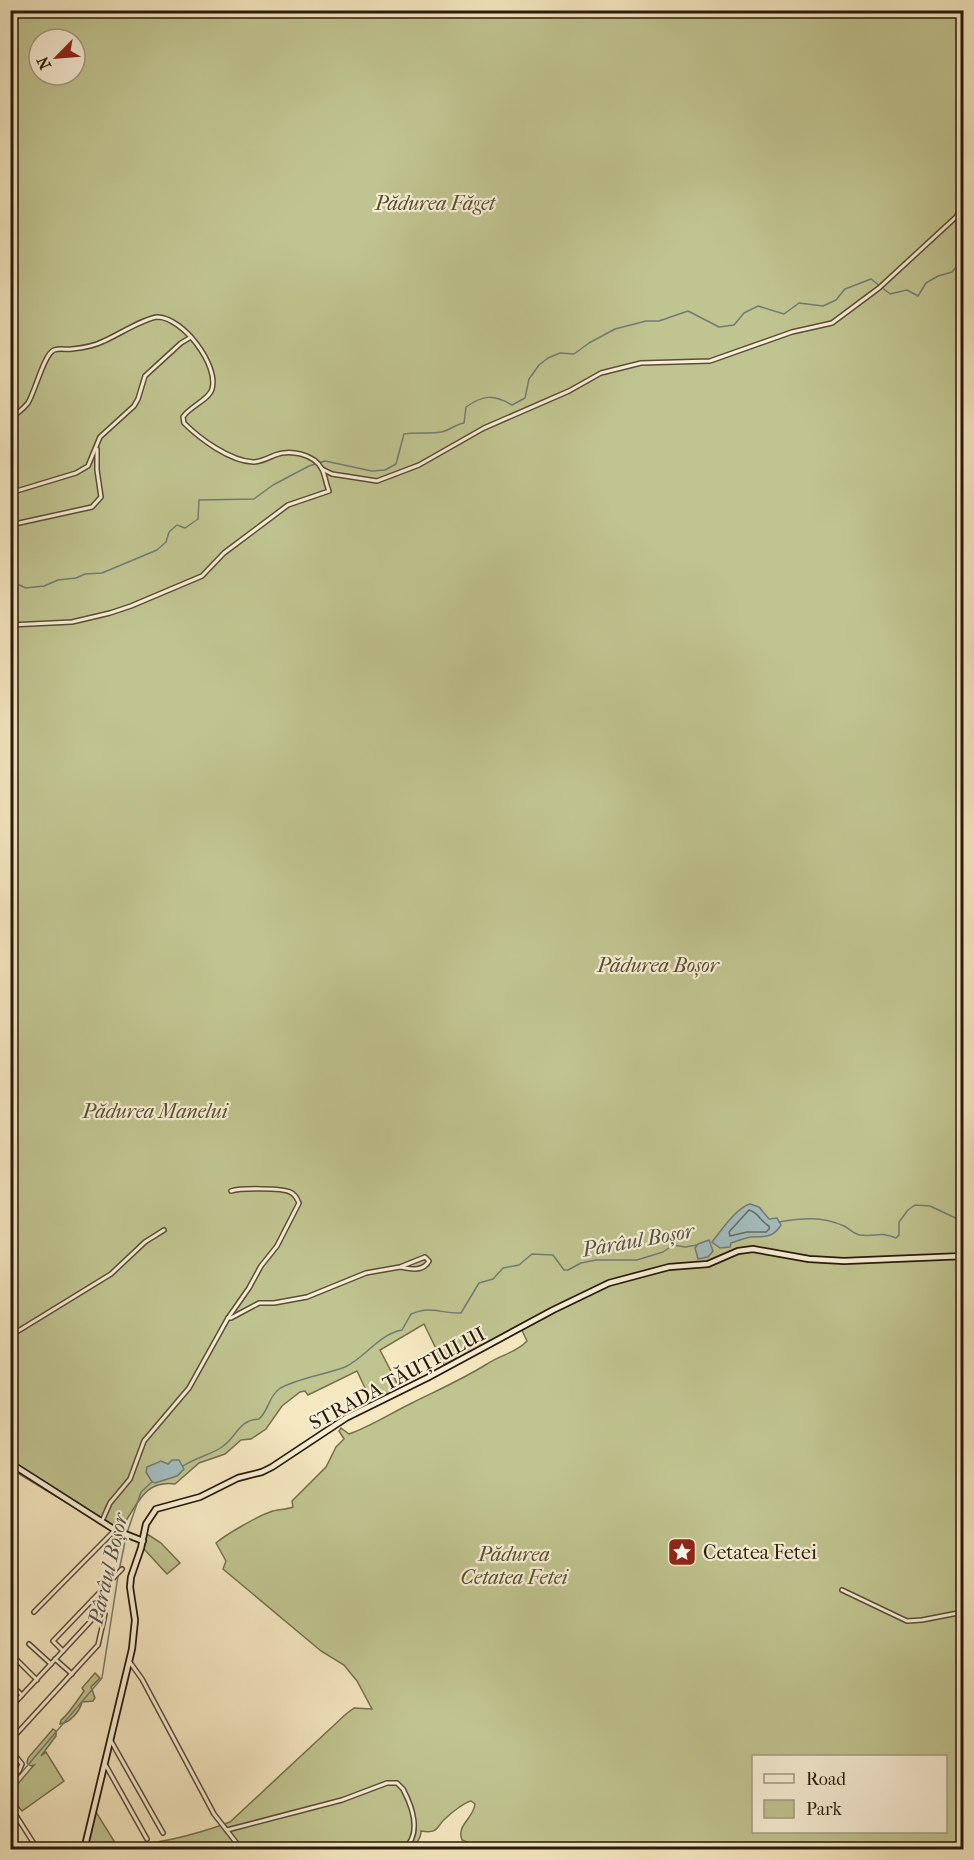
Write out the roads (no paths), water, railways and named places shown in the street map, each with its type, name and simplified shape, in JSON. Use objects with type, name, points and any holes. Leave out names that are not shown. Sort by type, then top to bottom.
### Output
[{"type":"main road","name":"STRADA TĂUȚIULUI","points":[[84,1850],[135,1627],[130,1581],[148,1519],[156,1509],[200,1497],[225,1483],[272,1467],[346,1418],[609,1283],[669,1267],[708,1264],[745,1249],[813,1260],[963,1256]]},
{"type":"main road","points":[[10,1463],[115,1530],[141,1541]]},
{"type":"street","points":[[10,418],[27,404],[47,357],[53,351],[93,345],[155,317],[166,319],[191,337],[199,345],[204,355],[213,387],[207,396],[192,406],[183,416],[187,427],[217,448],[249,461],[260,461],[290,452],[298,453],[316,462],[332,474],[377,481],[419,465],[484,428],[569,391],[602,373],[641,363],[710,361],[792,332],[832,323],[880,287],[956,217],[963,204]]},
{"type":"street","points":[[10,493],[83,470],[90,462],[102,435],[134,406],[145,376],[191,337]]},
{"type":"street","points":[[10,525],[92,507],[101,497],[96,470],[97,443]]},
{"type":"street","points":[[10,625],[60,624],[88,619],[131,606],[202,576],[224,553],[288,506],[329,491],[321,467]]},
{"type":"street","points":[[102,1521],[110,1503],[130,1479],[146,1437],[189,1388],[228,1318],[261,1266],[277,1246],[299,1203],[296,1197],[286,1191],[241,1188],[231,1191]]},
{"type":"street","points":[[10,1336],[111,1274],[145,1242],[164,1230]]},
{"type":"street","points":[[228,1318],[259,1303],[274,1303],[307,1297],[366,1274],[400,1267],[420,1257],[425,1257],[429,1261],[425,1267],[415,1270],[400,1267]]},
{"type":"street","points":[[34,1612],[115,1530]]},
{"type":"street","points":[[63,1652],[53,1641],[122,1569]]},
{"type":"street","points":[[842,1590],[907,1621],[963,1614]]},
{"type":"street","points":[[10,1708],[101,1610],[105,1614],[98,1645],[10,1741]]},
{"type":"street","points":[[29,1644],[51,1664]]},
{"type":"street","points":[[16,1659],[37,1680]]},
{"type":"street","points":[[56,1659],[72,1674]]},
{"type":"street","points":[[129,1660],[142,1679],[214,1814],[242,1850]]},
{"type":"street","points":[[10,1684],[22,1695]]},
{"type":"street","points":[[110,1740],[163,1833]]},
{"type":"street","points":[[10,1749],[22,1764],[19,1771],[10,1779]]},
{"type":"street","points":[[105,1764],[147,1839]]},
{"type":"street","points":[[227,1830],[342,1800],[390,1782],[397,1783],[404,1789],[415,1828],[413,1839],[403,1850]]},
{"type":"street","points":[[10,1806],[38,1850]]},
{"type":"water","points":[[750,1204],[759,1207],[769,1219],[777,1218],[781,1225],[778,1229],[768,1236],[748,1237],[731,1243],[730,1247],[720,1248],[712,1242],[735,1214]]},
{"type":"water","points":[[709,1240],[713,1251],[708,1257],[698,1259],[695,1248],[698,1244]]},
{"type":"water","points":[[172,1460],[179,1460],[184,1469],[177,1476],[152,1482],[146,1472],[147,1467],[161,1461],[168,1464]]},
{"type":"waterway","points":[[10,581],[26,588],[44,586],[58,580],[76,578],[85,574],[102,573],[157,550],[166,542],[169,532],[177,525],[185,528],[198,519],[199,500],[254,499],[273,485],[309,466],[325,461],[372,471],[385,470],[396,464],[404,434],[441,432],[464,423],[466,407],[483,398],[499,399],[512,405],[525,398],[529,379],[539,365],[548,358],[560,353],[574,354],[615,329],[646,321],[659,321],[688,311],[719,327],[734,325],[744,313],[758,306],[784,314],[799,303],[823,306],[836,300],[845,289],[871,279],[890,294],[907,290],[918,296],[926,283],[952,272],[964,257]]},
{"type":"waterway","name":"Pârâul Boșor","points":[[779,1222],[820,1219],[844,1226],[856,1234],[896,1238],[899,1235],[899,1222],[915,1205],[930,1206],[964,1222]]},
{"type":"waterway","name":"Pârâul Boșor","points":[[183,1466],[222,1447],[246,1422],[259,1419],[273,1396],[285,1385],[345,1367],[386,1336],[402,1330],[411,1314],[425,1310],[461,1313],[479,1283],[493,1279],[503,1268],[519,1265],[532,1254],[553,1255],[564,1270],[568,1270],[581,1263],[596,1260],[637,1260],[663,1252],[673,1245],[685,1247],[697,1245]]},
{"type":"waterway","name":"Pârâul Boșor","points":[[127,1533],[141,1492],[152,1482]]},
{"type":"waterway","name":"Pârâul Boșor","points":[[119,1571],[126,1537]]},
{"type":"waterway","name":"Pârâul Boșor","points":[[10,1786],[102,1678],[118,1576]]},
{"type":"place","name":"Cetatea Fetei","points":[[682,1552]]},
{"type":"park label","name":"Pădurea Făget","points":[[435,203]]},
{"type":"park label","name":"Pădurea Boșor","points":[[658,965]]},
{"type":"park label","name":"Pădurea Manelui","points":[[155,1111]]},
{"type":"park label","name":"Pădurea Cetatea Fetei","points":[[514,1566]]}]
